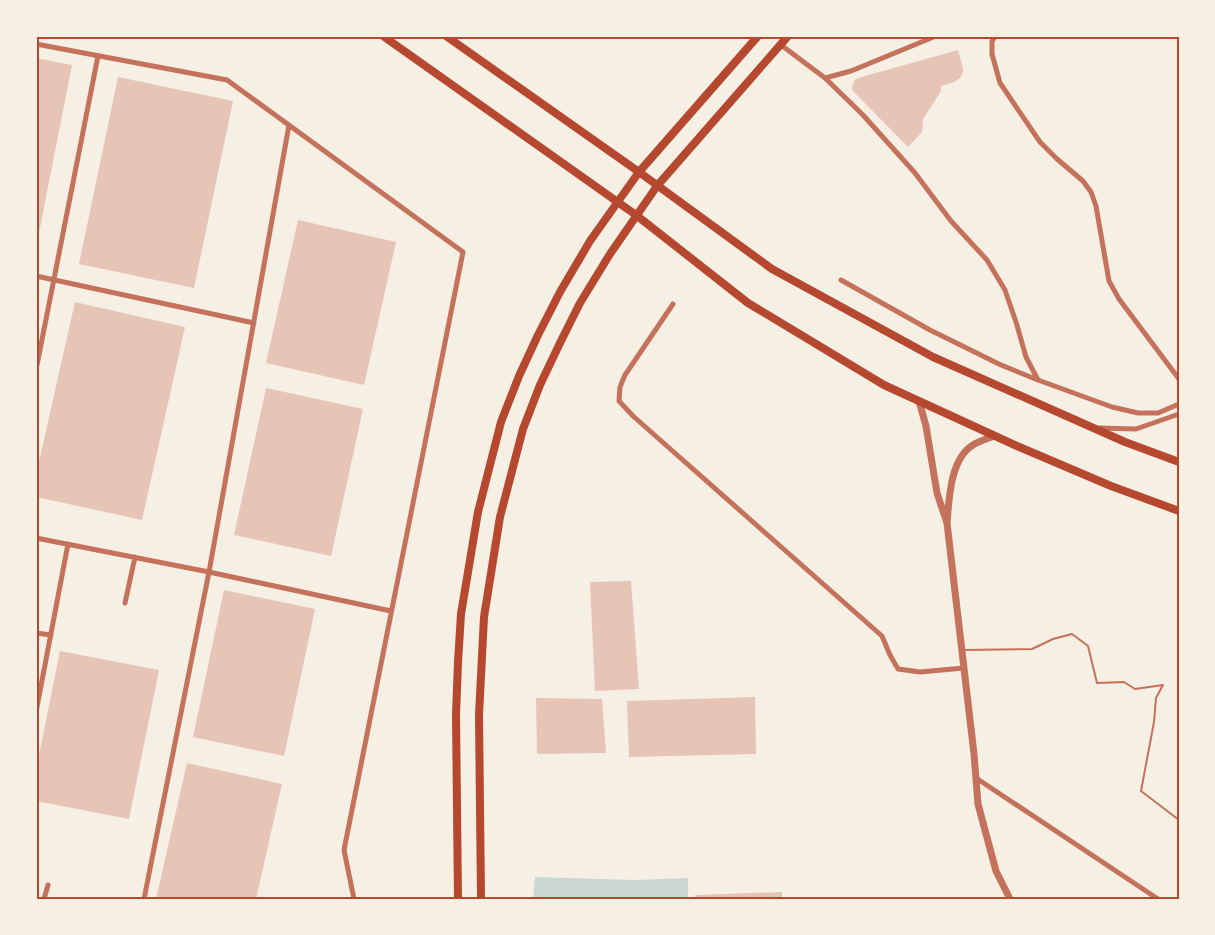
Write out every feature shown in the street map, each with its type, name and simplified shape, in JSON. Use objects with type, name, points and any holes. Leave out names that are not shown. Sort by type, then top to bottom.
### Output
[{"type":"main road","points":[[383,36],[636,215],[748,303],[884,385],[994,436],[1179,512]]},
{"type":"main road","points":[[446,36],[772,269],[933,357],[1092,428],[1179,462]]},
{"type":"main road","points":[[458,899],[456,715],[461,614],[478,512],[501,422],[519,376],[560,292],[590,241],[639,172],[758,36]]},
{"type":"main road","points":[[481,899],[479,715],[484,617],[500,517],[523,429],[540,385],[580,303],[636,215],[657,186],[788,36]]},
{"type":"street","points":[[825,78],[851,72],[936,36]]},
{"type":"street","points":[[996,36],[992,41],[992,54],[1000,83],[1040,142],[1083,181],[1091,192],[1096,206],[1109,281],[1119,299],[1179,379]]},
{"type":"street","points":[[36,44],[227,80],[463,252],[344,850],[354,899]]},
{"type":"street","points":[[781,45],[825,78],[863,115],[915,172],[951,220],[987,260],[1005,290],[1026,357],[1038,380]]},
{"type":"street","points":[[36,370],[98,56]]},
{"type":"street","points":[[144,899],[209,572],[289,125]]},
{"type":"street","points":[[36,276],[254,323]]},
{"type":"street","points":[[841,280],[930,330],[1001,365],[1038,380],[1112,407],[1138,413],[1158,413],[1179,404]]},
{"type":"street","points":[[673,304],[625,375],[620,387],[619,401],[642,424],[882,636],[898,669],[920,672],[964,668]]},
{"type":"street","points":[[920,401],[938,493],[947,523],[978,804],[996,871],[1010,899]]},
{"type":"street","points":[[1092,428],[1136,429],[1179,414]]},
{"type":"street","points":[[947,523],[950,486],[959,459],[971,446],[994,436]]},
{"type":"street","points":[[36,538],[392,611]]},
{"type":"street","points":[[36,712],[68,544]]},
{"type":"street","points":[[124,603],[135,557]]},
{"type":"street","points":[[36,633],[51,635]]},
{"type":"street","points":[[976,778],[1158,899]]},
{"type":"street","points":[[45,899],[48,885]]},
{"type":"lane","points":[[962,650],[1032,649],[1053,639],[1072,634],[1088,646],[1098,683],[1124,682],[1135,688],[1163,685],[1156,698],[1154,722],[1141,791],[1179,820]]},
{"type":"shaded area","points":[[535,877],[634,880],[688,878],[688,899],[533,899]]},
{"type":"building","points":[[958,50],[963,68],[960,78],[941,86],[941,91],[923,119],[922,132],[908,147],[853,91],[854,81],[858,78]]},
{"type":"building","points":[[36,58],[72,65],[37,243],[36,243]]},
{"type":"building","points":[[118,77],[233,101],[194,288],[79,264]]},
{"type":"building","points":[[298,220],[396,242],[364,385],[266,363]]},
{"type":"building","points":[[75,302],[185,327],[142,520],[36,497],[36,475]]},
{"type":"building","points":[[266,388],[363,409],[331,556],[234,535]]},
{"type":"building","points":[[631,581],[639,689],[595,691],[590,582]]},
{"type":"building","points":[[224,590],[315,609],[284,756],[193,737]]},
{"type":"building","points":[[60,651],[159,670],[129,819],[36,801],[36,770]]},
{"type":"building","points":[[755,697],[756,754],[629,757],[627,701]]},
{"type":"building","points":[[536,698],[602,699],[606,753],[537,754]]},
{"type":"building","points":[[187,763],[282,784],[256,899],[156,899]]},
{"type":"building","points":[[782,892],[782,899],[695,899],[695,895]]}]
